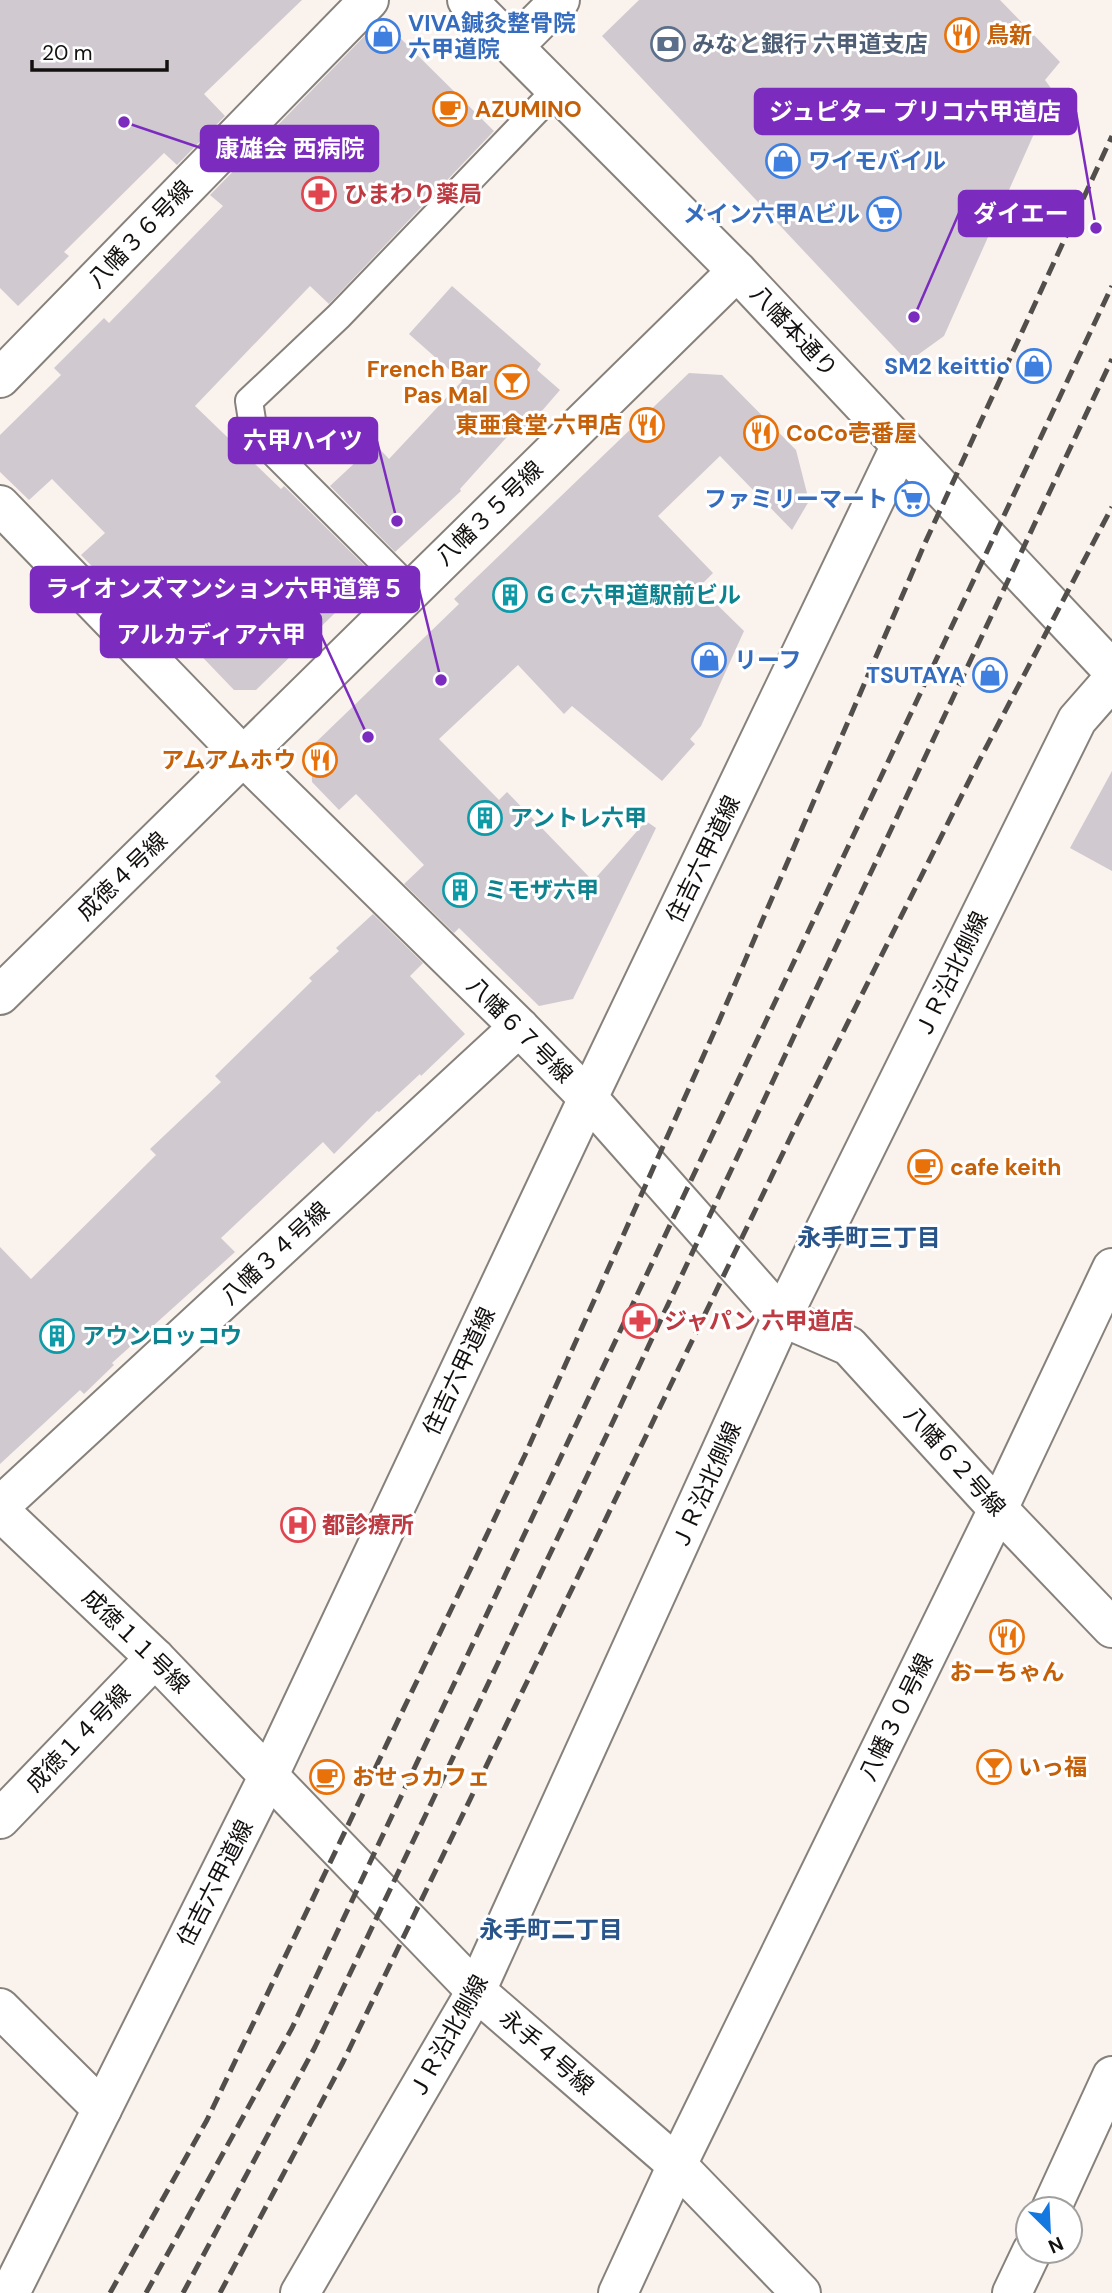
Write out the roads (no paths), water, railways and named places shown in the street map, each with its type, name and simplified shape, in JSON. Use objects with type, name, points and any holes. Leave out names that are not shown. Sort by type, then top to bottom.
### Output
[{"type":"street","name":"八幡３６号線","points":[[0,378],[369,0]]},
{"type":"street","name":"八幡本通り","points":[[467,0],[737,271],[1112,670]]},
{"type":"street","points":[[514,46],[561,0]]},
{"type":"street","name":"八幡３５号線","points":[[244,757],[737,271]]},
{"type":"street","name":"住吉六甲道線","points":[[10,2293],[269,1775],[588,1098],[901,445]]},
{"type":"street","name":"八幡６７号線","points":[[0,505],[244,757],[588,1098],[782,1317]]},
{"type":"street","name":"ＪＲ沿北側線","points":[[300,2293],[476,1991],[782,1317],[1077,720],[1112,680]]},
{"type":"street","name":"成徳４号線","points":[[0,995],[244,757]]},
{"type":"street","name":"八幡３４号線","points":[[0,1509],[519,1027]]},
{"type":"street","name":"八幡３０号線","points":[[618,2293],[677,2165],[998,1510],[1112,1268]]},
{"type":"street","name":"八幡６２号線","points":[[782,1317],[849,1346],[998,1510],[1112,1628]]},
{"type":"street","name":"成徳１１号線","points":[[0,1509],[155,1658],[269,1775]]},
{"type":"street","name":"成徳１４号線","points":[[0,1819],[155,1658]]},
{"type":"street","name":"永手４号線","points":[[269,1775],[476,1991],[677,2165],[801,2293]]},
{"type":"street","points":[[0,2008],[102,2109]]},
{"type":"street","points":[[1057,2195],[1112,2076]]},
{"type":"street","points":[[1013,2293],[1026,2265]]},
{"type":"lane","points":[[411,590],[254,433],[249,401],[339,316],[557,89]]},
{"type":"railway","points":[[110,2293],[207,2120],[525,1455],[719,1021],[925,543],[1112,136]]},
{"type":"railway","points":[[146,2293],[292,2028],[1112,286]]},
{"type":"railway","points":[[183,2293],[315,2047],[610,1428],[1112,359]]},
{"type":"railway","points":[[220,2293],[343,2062],[796,1126],[979,761],[1112,507]]},
{"type":"place","name":"鳥新","points":[[962,35]]},
{"type":"place","name":"VIVA鍼灸整骨院 六甲道院","points":[[383,36]]},
{"type":"place","name":"みなと銀行 六甲道支店","points":[[668,44]]},
{"type":"place","name":"AZUMINO","points":[[450,109]]},
{"type":"place","name":"康雄会 西病院","points":[[124,122]]},
{"type":"place","name":"ワイモバイル","points":[[783,161]]},
{"type":"place","name":"ひまわり薬局","points":[[319,194]]},
{"type":"place","name":"メイン六甲Aビル","points":[[884,214]]},
{"type":"place","name":"ジュピター プリコ六甲道店","points":[[1096,228]]},
{"type":"place","name":"ダイエー","points":[[914,317]]},
{"type":"place","name":"SM2 keittio","points":[[1034,366]]},
{"type":"place","name":"French Bar Pas Mal","points":[[512,382]]},
{"type":"place","name":"東亜食堂 六甲店","points":[[647,425]]},
{"type":"place","name":"CoCo壱番屋","points":[[761,433]]},
{"type":"place","name":"ファミリーマート","points":[[912,499]]},
{"type":"place","name":"六甲ハイツ","points":[[397,521]]},
{"type":"place","name":"ＧＣ六甲道駅前ビル","points":[[510,595]]},
{"type":"place","name":"リーフ","points":[[709,660]]},
{"type":"place","name":"TSUTAYA","points":[[990,675]]},
{"type":"place","name":"ライオンズマンション六甲道第５","points":[[441,680]]},
{"type":"place","name":"アルカディア六甲","points":[[368,737]]},
{"type":"place","name":"アムアムホウ","points":[[320,760]]},
{"type":"place","name":"アントレ六甲","points":[[485,818]]},
{"type":"place","name":"ミモザ六甲","points":[[460,890]]},
{"type":"place","name":"cafe keith","points":[[925,1167]]},
{"type":"place","name":"ジャパン 六甲道店","points":[[640,1321]]},
{"type":"place","name":"アウンロッコウ","points":[[57,1336]]},
{"type":"place","name":"都診療所","points":[[298,1525]]},
{"type":"place","name":"おーちゃん","points":[[1007,1637]]},
{"type":"place","name":"いっ福","points":[[994,1767]]},
{"type":"place","name":"おせっカフェ","points":[[327,1777]]},
{"type":"district","name":"永手町三丁目","points":[[869,1237]]},
{"type":"district","name":"永手町二丁目","points":[[551,1929]]}]
